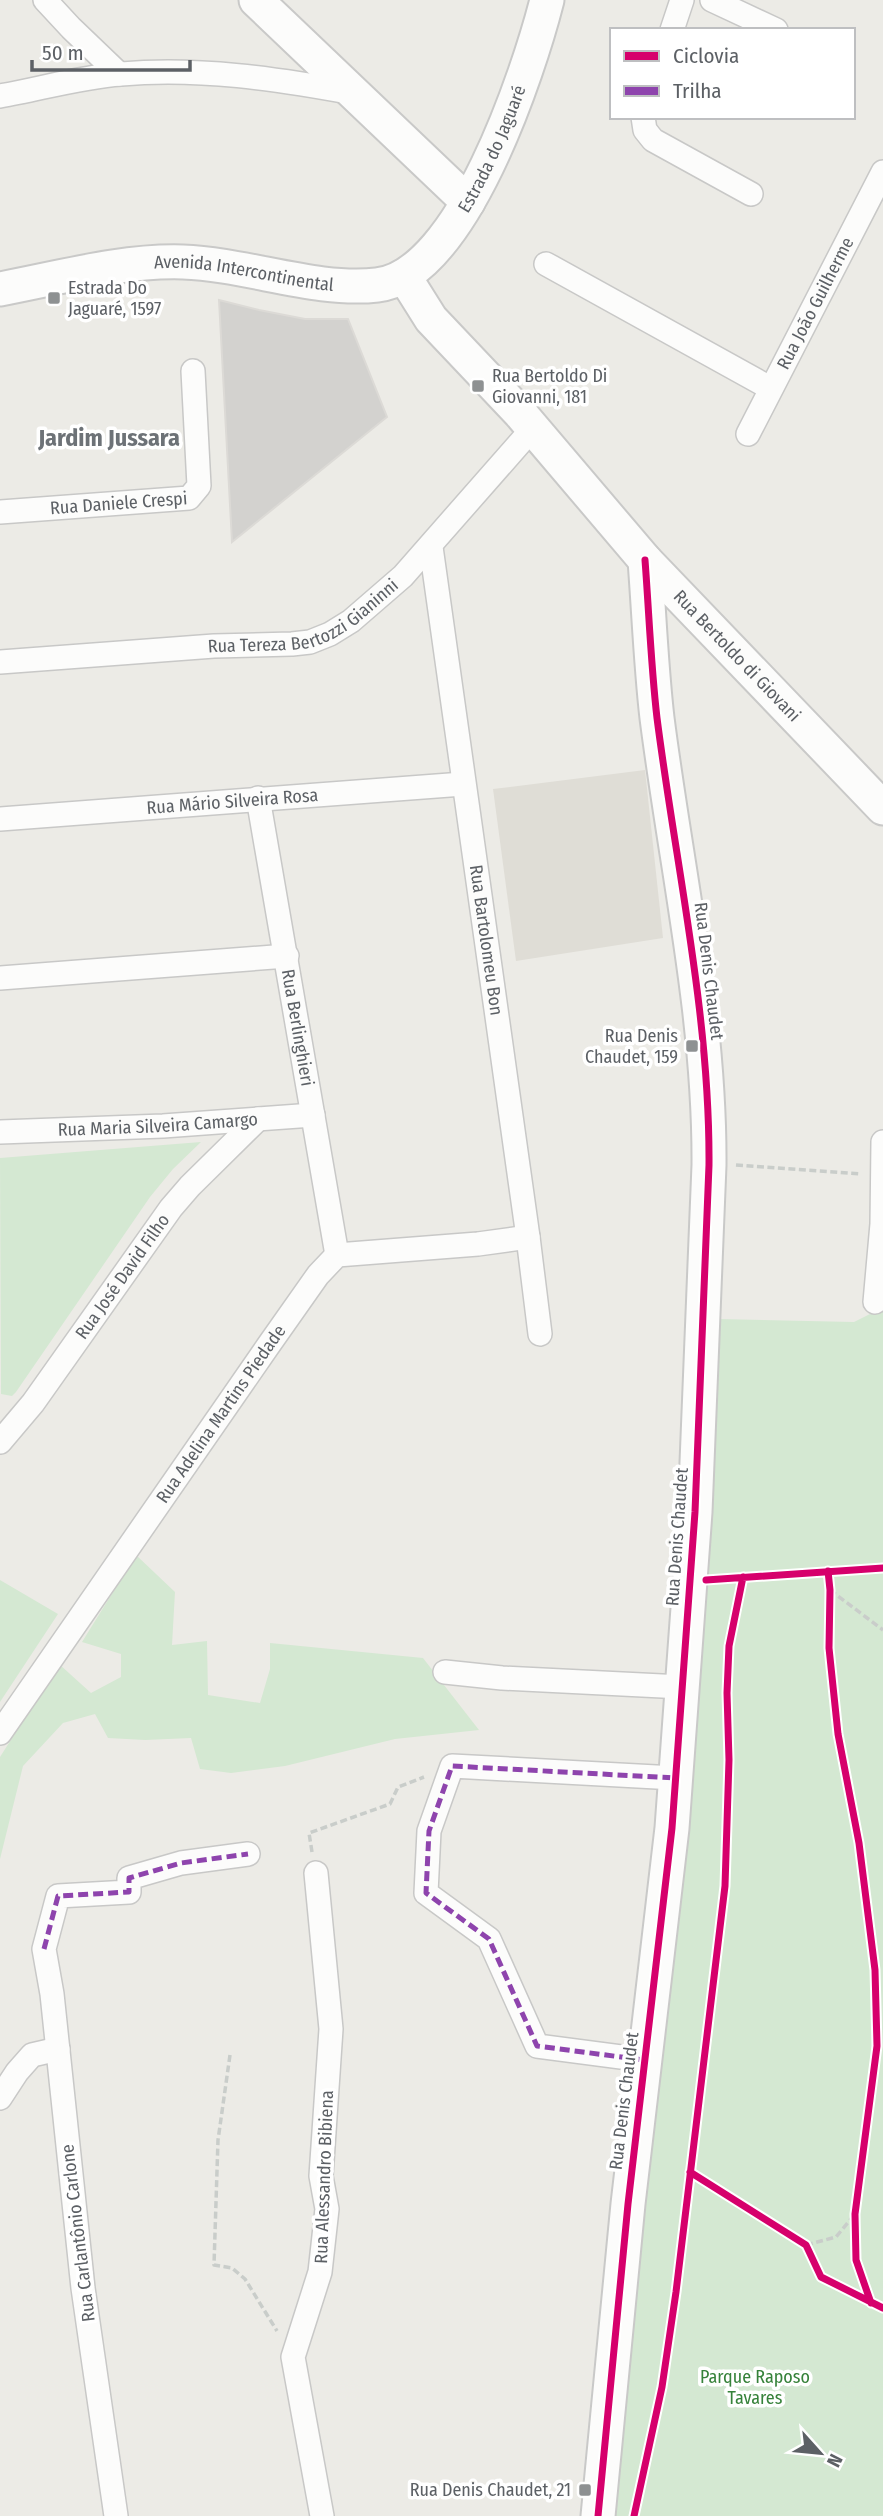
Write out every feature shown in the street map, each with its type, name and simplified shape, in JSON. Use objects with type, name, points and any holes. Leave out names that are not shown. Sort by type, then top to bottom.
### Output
[{"type":"street","points":[[45,0],[119,74]]},
{"type":"street","points":[[256,0],[468,202]]},
{"type":"street","points":[[673,28],[682,0]]},
{"type":"street","points":[[712,0],[772,28]]},
{"type":"street","name":"Estrada do Jaguaré","points":[[404,276],[432,251],[468,202],[501,139],[516,101],[545,1]]},
{"type":"street","points":[[0,96],[119,74],[197,73],[280,81],[354,93]]},
{"type":"street","points":[[643,119],[645,130],[653,140],[751,194]]},
{"type":"street","name":"Rua João Guilherme","points":[[748,435],[883,172]]},
{"type":"street","name":"Avenida Intercontinental","points":[[0,289],[113,268],[181,262],[227,265],[303,280],[361,286],[380,285],[404,276]]},
{"type":"street","points":[[546,264],[771,388]]},
{"type":"street","name":"Rua Bertoldo di Giovani","points":[[404,276],[431,319],[533,428],[645,560],[883,808]]},
{"type":"street","name":"Rua Daniele Crespi","points":[[0,512],[189,498],[199,486],[193,371]]},
{"type":"street","name":"Rua Tereza Bertozzi Gianinni","points":[[0,662],[214,646],[310,642],[330,634],[351,621],[395,584],[431,547],[533,428]]},
{"type":"street","name":"Rua Bartolomeu Bon","points":[[431,547],[540,1334]]},
{"type":"street","name":"Rua Denis Chaudet","points":[[598,2516],[675,1778],[695,1512],[709,1165],[709,1109],[689,934],[657,717],[645,560]]},
{"type":"street","name":"Rua Mário Silveira Rosa","points":[[0,819],[463,784]]},
{"type":"street","name":"Rua Berlinghieri","points":[[258,798],[337,1255]]},
{"type":"street","points":[[0,978],[287,956]]},
{"type":"street","name":"Rua Maria Silveira Camargo","points":[[0,1132],[163,1126],[313,1115]]},
{"type":"street","name":"Rua José David Filho","points":[[0,1442],[33,1403],[171,1208],[258,1119]]},
{"type":"street","points":[[875,1302],[882,1224],[883,1142]]},
{"type":"street","points":[[337,1255],[478,1244],[528,1237]]},
{"type":"street","name":"Rua Adelina Martins Piedade","points":[[0,1733],[318,1275],[337,1255]]},
{"type":"street","points":[[445,1672],[502,1678],[682,1687]]},
{"type":"street","points":[[644,2060],[537,2046],[489,1939],[426,1894],[429,1831],[452,1766],[675,1778]]},
{"type":"street","name":"Rua Carlantônio Carlone","points":[[116,2516],[83,2288],[52,1994],[44,1949],[58,1896],[130,1892],[129,1878],[181,1863],[248,1854]]},
{"type":"street","name":"Rua Alessandro Bibiena","points":[[316,1873],[331,2029],[321,2176],[327,2209],[320,2272],[293,2357],[322,2516]]},
{"type":"street","points":[[0,2098],[32,2055],[58,2049]]},
{"type":"path","points":[[709,1165],[758,1165],[882,1175]]},
{"type":"path","points":[[706,1580],[883,1567]]},
{"type":"path","points":[[828,1572],[829,1648],[838,1734],[859,1843],[875,1970],[877,2046],[855,2214],[856,2260],[872,2303]]},
{"type":"path","points":[[634,2516],[662,2388],[725,1886],[729,1646],[743,1577]]},
{"type":"path","points":[[830,1590],[883,1630]]},
{"type":"path","points":[[316,1873],[309,1833],[390,1804],[398,1787],[452,1766]]},
{"type":"path","points":[[230,2055],[218,2140],[214,2265],[232,2268],[245,2279],[293,2357]]},
{"type":"path","points":[[690,2172],[806,2245],[821,2277],[883,2308]]},
{"type":"path","points":[[806,2245],[836,2237],[855,2214]]},
{"type":"shaded area","points":[[645,770],[663,938],[516,961],[493,789]]},
{"type":"green space","points":[[201,1142],[173,1169],[150,1197],[16,1392],[12,1396],[1,1394],[0,1158]]},
{"type":"green space","name":"Parque Raposo Tavares","points":[[883,1305],[883,2516],[615,2516],[718,1319],[854,1322]]},
{"type":"green space","points":[[136,1555],[175,1592],[172,1645],[207,1641],[208,1695],[260,1703],[270,1669],[270,1643],[423,1658],[479,1730],[395,1739],[285,1766],[231,1773],[200,1769],[191,1738],[108,1738],[95,1714],[63,1723],[23,1766],[0,1859],[0,1757],[59,1664],[91,1693],[121,1677],[121,1654],[82,1642]]},
{"type":"green space","points":[[0,1580],[58,1614],[0,1702]]},
{"type":"building","points":[[219,300],[305,319],[348,319],[387,417],[232,542]]},
{"type":"marked path","points":[[644,2060],[537,2046],[489,1939],[426,1893],[429,1831],[452,1766],[675,1778]]},
{"type":"marked path","points":[[44,1949],[58,1896],[129,1892],[129,1878],[181,1863],[248,1854]]},
{"type":"cycle path","points":[[598,2516],[628,2204],[672,1828],[695,1512],[709,1165],[704,1053],[657,718],[645,560]]},
{"type":"cycle path","points":[[706,1580],[883,1568]]},
{"type":"cycle path","points":[[828,1571],[829,1648],[838,1734],[859,1843],[875,1970],[877,2046],[855,2214],[856,2260],[871,2303]]},
{"type":"cycle path","points":[[634,2516],[662,2387],[676,2292],[725,1886],[729,1646],[743,1577]]},
{"type":"cycle path","points":[[690,2172],[806,2245],[821,2277],[883,2308]]},
{"type":"place","name":"Estrada Do Jaguaré, 1597","points":[[54,298]]},
{"type":"place","name":"Rua Bertoldo Di Giovanni, 181","points":[[478,386]]},
{"type":"place","name":"Rua Denis Chaudet, 159","points":[[692,1046]]},
{"type":"place","name":"Rua Denis Chaudet, 21","points":[[585,2490]]},
{"type":"district","name":"Jardim Jussara","points":[[109,438]]}]
